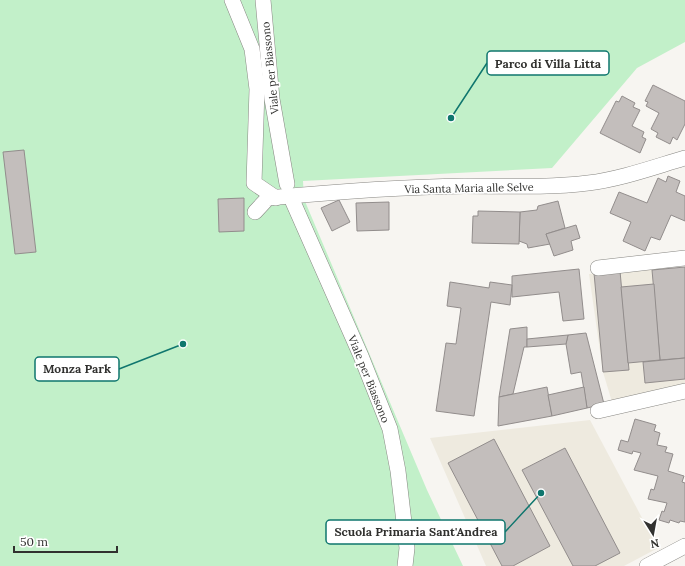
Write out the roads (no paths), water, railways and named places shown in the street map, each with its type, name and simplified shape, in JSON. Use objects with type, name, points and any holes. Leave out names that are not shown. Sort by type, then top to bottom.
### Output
[{"type":"street","points":[[232,0],[252,49],[257,89],[254,183],[276,198]]},
{"type":"street","name":"Viale per Biassono","points":[[263,0],[272,99],[287,184]]},
{"type":"street","name":"Via Santa Maria alle Selve","points":[[255,212],[268,198],[329,193],[463,186],[547,186],[589,183],[631,174],[685,158]]},
{"type":"street","name":"Viale per Biassono","points":[[293,202],[361,356],[390,429],[398,471],[406,548],[405,566]]},
{"type":"street","points":[[598,268],[685,258]]},
{"type":"street","points":[[598,411],[685,392]]},
{"type":"street","points":[[647,566],[685,546]]},
{"type":"place","name":"Parco di Villa Litta","points":[[451,118]]},
{"type":"place","name":"Monza Park","points":[[183,344]]},
{"type":"place","name":"Scuola Primaria Sant'Andrea","points":[[541,493]]}]
